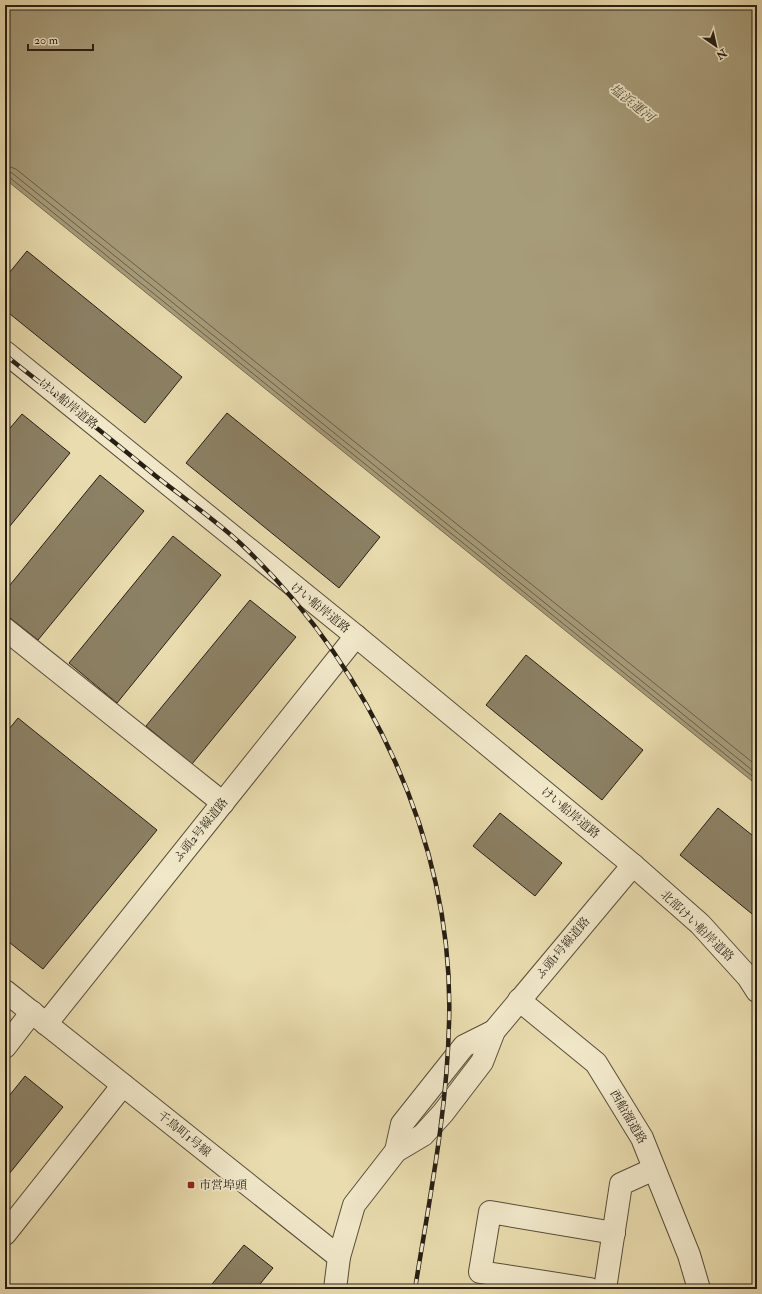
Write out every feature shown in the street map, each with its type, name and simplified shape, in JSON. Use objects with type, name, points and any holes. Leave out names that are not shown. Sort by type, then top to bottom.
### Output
[{"type":"street","name":"けい船岸道路","points":[[5,352],[356,636],[633,865]]},
{"type":"street","points":[[5,629],[223,803]]},
{"type":"street","name":"ふ頭2号線道路","points":[[5,1047],[39,1018],[223,803],[356,636]]},
{"type":"street","name":"北部けい船岸道路","points":[[633,865],[700,924],[748,977],[757,991]]},
{"type":"street","name":"ふ頭1号線道路","points":[[339,1257],[354,1205],[396,1151],[423,1135],[443,1113],[482,1062],[494,1031],[633,865]]},
{"type":"street","name":"千鳥町1号線","points":[[5,991],[339,1257]]},
{"type":"street","name":"西船溜道路","points":[[519,1000],[596,1064],[642,1138],[689,1255],[699,1289]]},
{"type":"street","points":[[5,1234],[123,1085]]},
{"type":"street","points":[[605,1289],[621,1184],[654,1169]]},
{"type":"street","points":[[590,1289],[480,1272],[490,1212],[614,1233]]},
{"type":"street","points":[[335,1289],[339,1257]]},
{"type":"water","name":"塩浜運河","points":[[5,5],[757,5],[757,785],[5,179]]},
{"type":"building","points":[[27,251],[182,377],[145,423],[5,310],[5,278]]},
{"type":"building","points":[[227,413],[380,537],[339,588],[186,463]]},
{"type":"building","points":[[22,414],[70,453],[5,532],[5,434]]},
{"type":"building","points":[[100,475],[144,511],[38,640],[5,614],[5,591]]},
{"type":"building","points":[[173,536],[221,575],[117,703],[69,663]]},
{"type":"building","points":[[250,600],[296,637],[192,764],[146,726]]},
{"type":"building","points":[[526,655],[643,750],[602,800],[486,705]]},
{"type":"building","points":[[18,718],[157,830],[43,969],[5,939],[5,734]]},
{"type":"building","points":[[718,808],[757,839],[757,918],[680,855]]},
{"type":"building","points":[[500,813],[562,863],[535,896],[473,846]]},
{"type":"building","points":[[25,1076],[63,1107],[5,1179],[5,1101]]},
{"type":"building","points":[[244,1245],[273,1268],[256,1289],[208,1289]]},
{"type":"railway","points":[[5,355],[157,477],[210,517],[240,543],[286,591],[328,644],[364,701],[395,762],[420,825],[437,890],[447,957],[449,1024],[445,1091],[415,1289]]},
{"type":"place","name":"市営埠頭","points":[[191,1185]]}]
